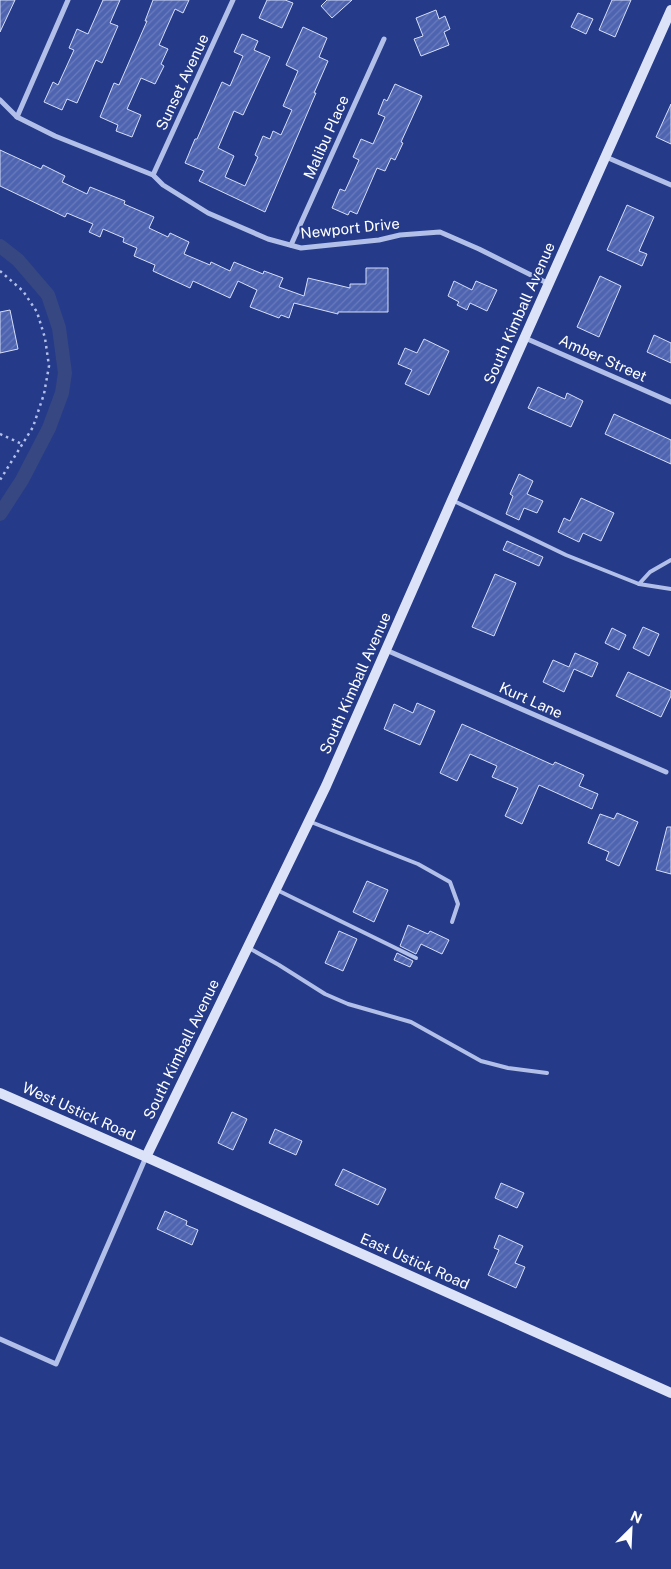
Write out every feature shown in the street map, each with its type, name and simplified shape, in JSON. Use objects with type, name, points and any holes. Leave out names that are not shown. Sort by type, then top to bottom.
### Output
[{"type":"street","points":[[17,117],[68,0]]},
{"type":"street","name":"Sunset Avenue","points":[[153,175],[233,0]]},
{"type":"street","name":"South Kimball Avenue","points":[[0,1339],[56,1364],[146,1157],[326,786],[671,10]]},
{"type":"street","name":"Malibu Place","points":[[291,245],[384,39]]},
{"type":"street","name":"Newport Drive","points":[[0,100],[17,117],[55,136],[153,175],[163,185],[208,213],[268,239],[301,248],[379,240],[400,235],[440,232],[479,248],[549,284]]},
{"type":"street","points":[[606,157],[671,185]]},
{"type":"street","name":"Amber Street","points":[[524,338],[671,402]]},
{"type":"street","name":"Kurt Lane","points":[[386,650],[666,772]]},
{"type":"street","name":"West Ustick Road","points":[[0,1093],[146,1157]]},
{"type":"street","name":"East Ustick Road","points":[[146,1157],[671,1393]]},
{"type":"lane","points":[[452,500],[566,556],[639,584],[671,589]]},
{"type":"lane","points":[[639,584],[650,572],[671,560]]},
{"type":"lane","points":[[309,821],[418,864],[450,882],[458,904],[452,922]]},
{"type":"lane","points":[[275,889],[416,958]]},
{"type":"lane","points":[[247,947],[325,994],[348,1004],[411,1022],[481,1061],[508,1068],[547,1073]]},
{"type":"path","points":[[0,271],[24,291],[36,312],[45,338],[49,366],[44,394],[33,427],[0,480]]},
{"type":"path","points":[[0,434],[22,444]]},
{"type":"building","points":[[0,0],[15,0],[0,32]]},
{"type":"building","points":[[103,0],[120,0],[110,23],[118,26],[102,63],[96,60],[77,103],[67,99],[62,110],[44,102],[53,82],[58,85],[74,50],[69,48],[77,29],[88,34]]},
{"type":"building","points":[[153,0],[189,0],[183,13],[175,9],[159,45],[168,49],[161,64],[164,66],[155,84],[141,78],[127,109],[141,115],[132,137],[116,131],[118,125],[100,117],[114,83],[119,85],[147,21],[145,21]]},
{"type":"building","points":[[267,0],[285,0],[293,3],[282,28],[259,18]]},
{"type":"building","points":[[327,0],[352,0],[332,18],[321,6]]},
{"type":"building","points":[[612,0],[631,0],[615,37],[599,30]]},
{"type":"building","points":[[436,10],[439,19],[445,16],[450,29],[444,32],[449,45],[421,56],[414,39],[423,36],[416,18]]},
{"type":"building","points":[[578,13],[593,19],[586,34],[571,27]]},
{"type":"building","points":[[303,27],[327,38],[319,57],[328,61],[265,212],[199,181],[204,171],[185,163],[222,82],[230,86],[243,56],[234,52],[242,34],[258,41],[254,50],[270,57],[243,115],[234,111],[218,148],[234,156],[225,177],[245,186],[258,157],[255,155],[263,136],[270,139],[273,131],[281,135],[292,110],[283,106],[298,71],[286,65]]},
{"type":"building","points":[[395,84],[422,96],[395,160],[391,158],[385,171],[377,168],[357,214],[350,211],[348,215],[332,208],[340,189],[345,191],[359,160],[353,157],[361,139],[373,144],[385,117],[378,114],[384,99],[387,101]]},
{"type":"building","points":[[671,104],[671,144],[656,137]]},
{"type":"building","points":[[0,150],[41,169],[43,165],[65,176],[62,182],[87,194],[90,187],[125,201],[124,204],[154,217],[149,228],[168,237],[170,233],[189,242],[184,254],[210,265],[211,262],[230,271],[234,262],[263,274],[264,271],[283,278],[279,287],[304,296],[308,278],[350,288],[350,284],[366,284],[366,268],[388,268],[388,312],[338,312],[338,314],[294,303],[289,318],[281,315],[279,318],[250,307],[257,290],[238,281],[230,298],[193,281],[190,288],[153,271],[155,265],[134,256],[137,248],[123,242],[124,238],[103,229],[100,237],[89,232],[93,224],[67,213],[65,217],[0,186]]},
{"type":"building","points":[[627,205],[654,217],[639,251],[647,254],[642,266],[607,250]]},
{"type":"building","points":[[600,276],[621,286],[599,337],[577,327]]},
{"type":"building","points":[[454,281],[472,290],[476,281],[497,290],[487,311],[470,303],[467,310],[457,305],[459,302],[448,296]]},
{"type":"building","points":[[10,310],[18,349],[0,353],[0,312]]},
{"type":"building","points":[[654,335],[671,343],[671,363],[647,352]]},
{"type":"building","points":[[424,339],[449,351],[429,395],[405,384],[412,370],[398,364],[405,348],[417,353]]},
{"type":"building","points":[[538,387],[565,399],[567,393],[583,401],[571,427],[528,408]]},
{"type":"building","points":[[614,414],[671,440],[671,464],[605,434]]},
{"type":"building","points":[[519,474],[533,481],[527,494],[543,501],[537,513],[524,508],[519,520],[506,514],[513,496],[510,494]]},
{"type":"building","points":[[581,498],[614,513],[601,541],[583,533],[579,542],[558,532],[564,518],[570,521]]},
{"type":"building","points":[[507,541],[543,557],[539,566],[503,550]]},
{"type":"building","points":[[495,574],[516,583],[494,636],[472,627]]},
{"type":"building","points":[[643,627],[659,634],[649,656],[633,648]]},
{"type":"building","points":[[612,628],[626,635],[619,650],[605,643]]},
{"type":"building","points":[[575,653],[598,663],[592,677],[574,669],[564,692],[543,682],[553,660],[569,667]]},
{"type":"building","points":[[628,672],[671,691],[671,696],[661,717],[616,696]]},
{"type":"building","points":[[417,703],[435,711],[420,745],[384,729],[394,704],[413,713]]},
{"type":"building","points":[[462,724],[553,765],[555,762],[584,775],[579,786],[598,794],[592,809],[539,785],[522,824],[505,816],[518,788],[492,777],[497,766],[470,754],[457,781],[440,773]]},
{"type":"building","points":[[617,813],[638,822],[619,866],[606,860],[609,852],[588,843],[600,814],[614,819]]},
{"type":"building","points":[[667,827],[671,827],[671,874],[656,870]]},
{"type":"building","points":[[367,881],[388,890],[374,922],[353,912]]},
{"type":"building","points":[[408,925],[428,934],[430,931],[449,940],[442,954],[421,944],[416,954],[400,946]]},
{"type":"building","points":[[339,931],[357,939],[343,971],[325,963]]},
{"type":"building","points":[[397,953],[413,961],[410,967],[394,960]]},
{"type":"building","points":[[232,1112],[247,1119],[233,1150],[218,1143]]},
{"type":"building","points":[[275,1129],[302,1141],[296,1155],[269,1143]]},
{"type":"building","points":[[343,1169],[386,1189],[378,1205],[335,1185]]},
{"type":"building","points":[[501,1183],[524,1193],[517,1208],[495,1198]]},
{"type":"building","points":[[165,1211],[187,1221],[186,1225],[198,1230],[192,1245],[157,1229]]},
{"type":"building","points":[[499,1235],[523,1246],[515,1263],[525,1267],[516,1288],[488,1275],[499,1250],[494,1248]]},
{"type":"waterway","points":[[0,246],[18,260],[48,295],[59,328],[65,373],[62,393],[49,428],[22,480],[0,514]]}]
